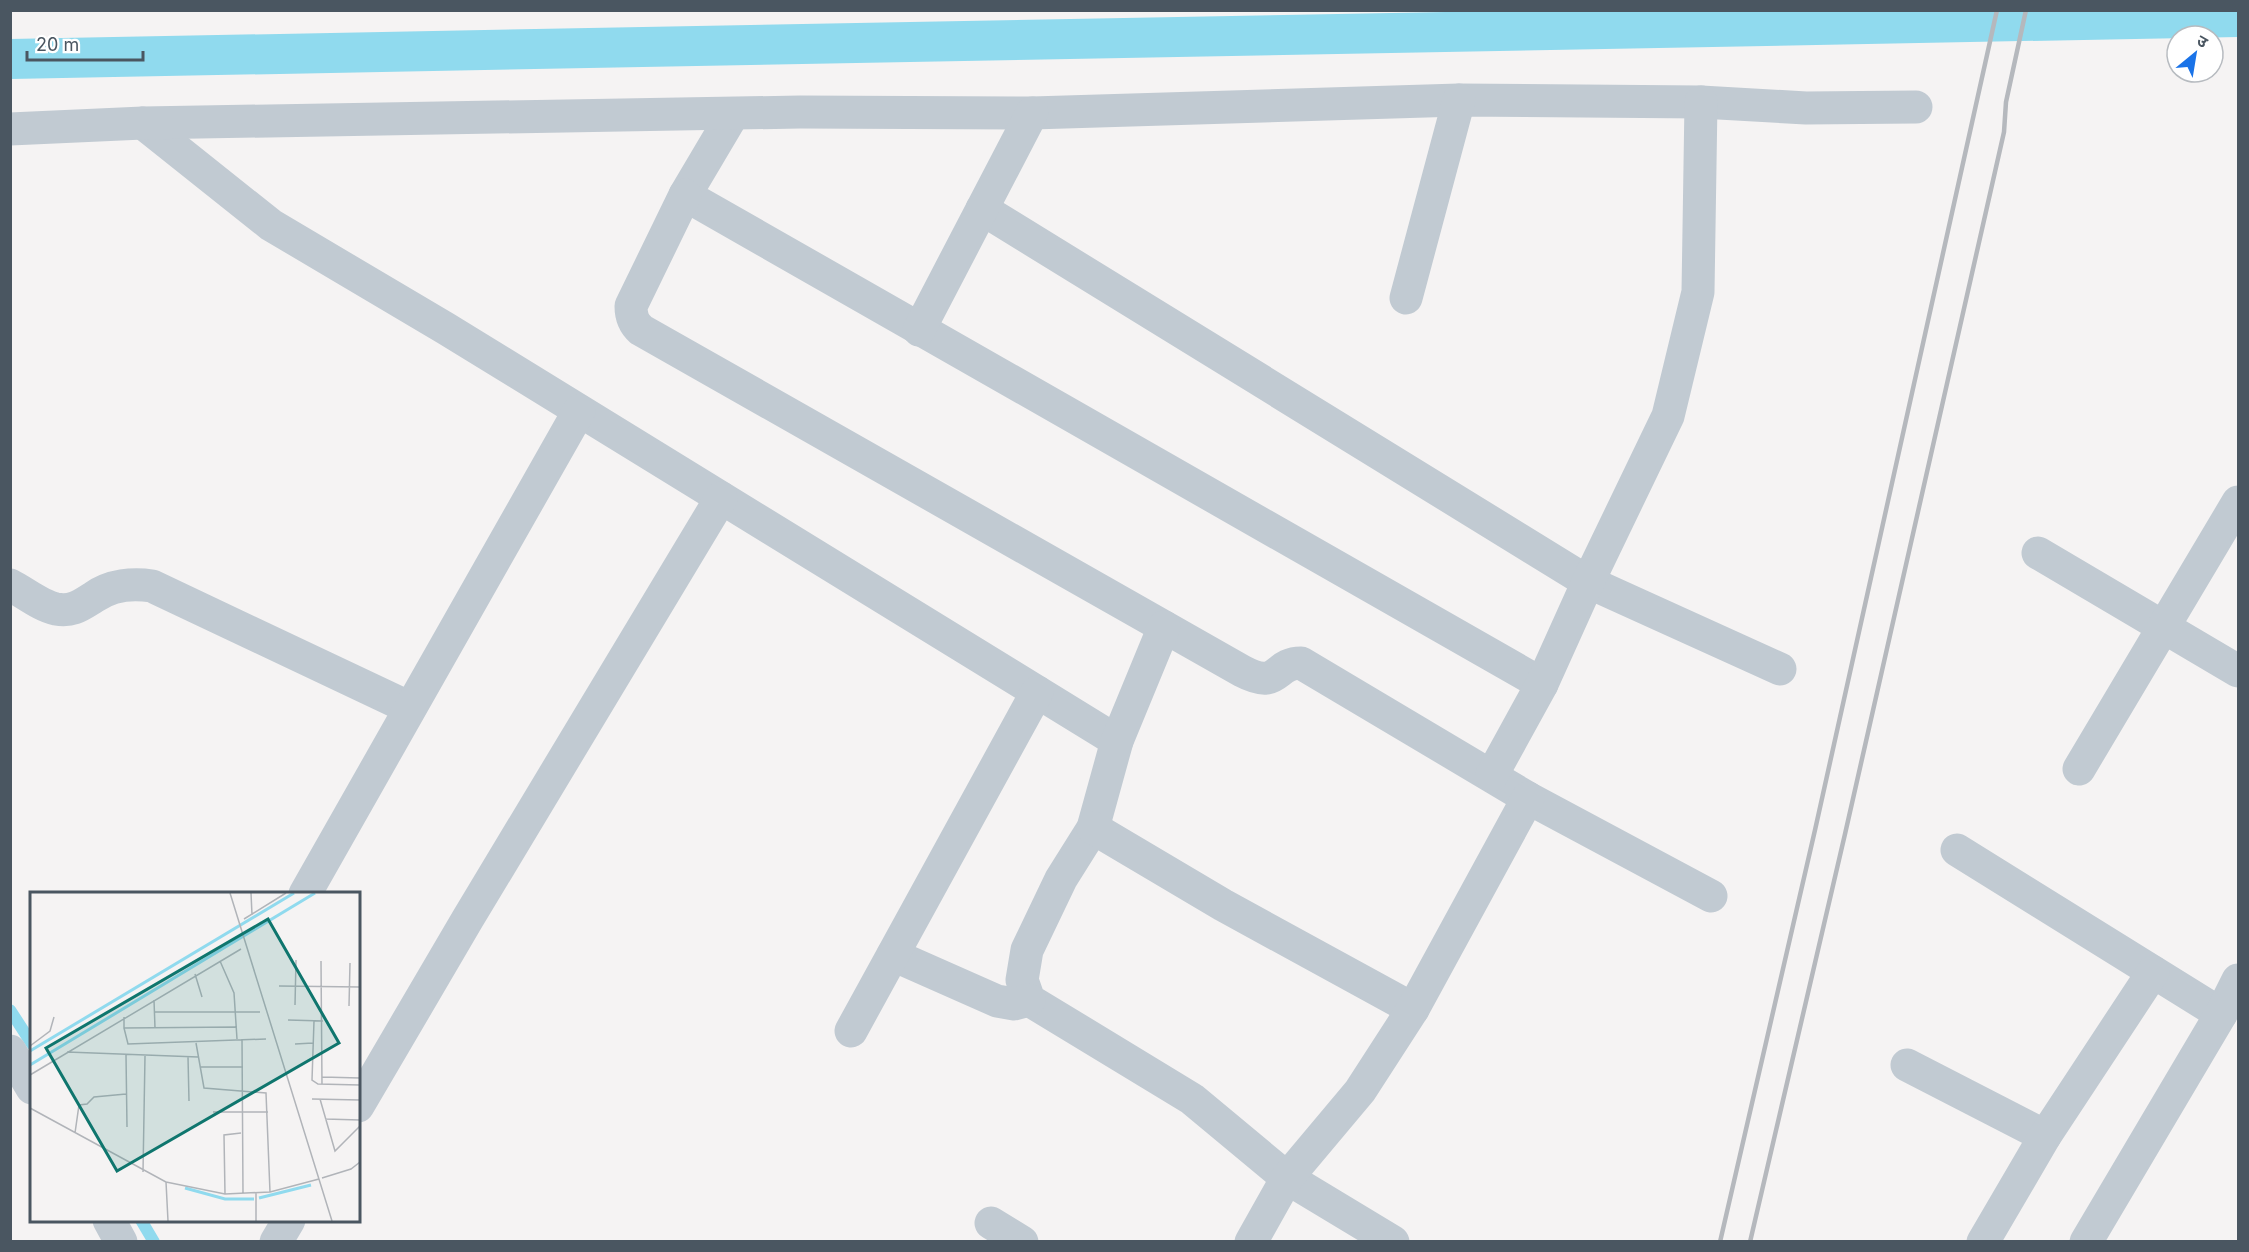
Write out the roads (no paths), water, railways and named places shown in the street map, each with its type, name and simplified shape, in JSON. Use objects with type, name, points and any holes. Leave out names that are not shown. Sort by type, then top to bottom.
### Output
[{"type":"street","points":[[1406,298],[1459,100]]},
{"type":"street","points":[[10,129],[143,123],[733,114],[1032,113],[1459,100],[1701,102],[1806,108],[1916,106]]},
{"type":"street","points":[[1492,775],[1542,684],[1668,416],[1698,292],[1701,102]]},
{"type":"street","points":[[919,330],[1032,113]]},
{"type":"street","points":[[733,114],[685,195],[631,306],[635,324],[641,330],[1257,679],[1275,676],[1291,664],[1301,663],[1528,798],[1711,897]]},
{"type":"street","points":[[143,123],[271,225],[1117,741]]},
{"type":"street","points":[[685,195],[1542,684]]},
{"type":"street","points":[[982,209],[1588,582],[1780,669]]},
{"type":"street","points":[[306,892],[579,411]]},
{"type":"street","points":[[360,1103],[721,498]]},
{"type":"street","points":[[2079,769],[2238,502]]},
{"type":"street","points":[[2038,553],[2238,671]]},
{"type":"street","points":[[10,585],[54,608],[72,610],[95,596],[115,588],[137,584],[152,586],[410,708]]},
{"type":"street","points":[[1164,627],[1117,741],[1093,828],[1061,879],[1027,950],[1022,980],[1029,1000],[1192,1100],[1287,1178],[1393,1242]]},
{"type":"street","points":[[851,1031],[1037,692]]},
{"type":"street","points":[[1251,1242],[1287,1178],[1360,1091],[1413,1009],[1528,798]]},
{"type":"street","points":[[1093,828],[1223,906],[1413,1009]]},
{"type":"street","points":[[1957,850],[2221,1014]]},
{"type":"street","points":[[893,955],[997,1000],[1014,1004],[1029,1000]]},
{"type":"street","points":[[1983,1242],[2045,1136],[2153,972]]},
{"type":"street","points":[[2086,1242],[2221,1014],[2238,980]]},
{"type":"street","points":[[10,1051],[30,1085]]},
{"type":"street","points":[[1907,1065],[2045,1136]]},
{"type":"street","points":[[110,1222],[121,1242]]},
{"type":"street","points":[[276,1242],[288,1222]]},
{"type":"street","points":[[992,1223],[1022,1242]]},
{"type":"waterway","points":[[10,59],[2238,17]]},
{"type":"waterway","points":[[10,1010],[30,1041]]},
{"type":"waterway","points":[[142,1222],[154,1242]]},
{"type":"railway","points":[[1720,1242],[1815,830],[1997,10]]},
{"type":"railway","points":[[1750,1242],[2004,132],[2006,102],[2026,10]]}]
